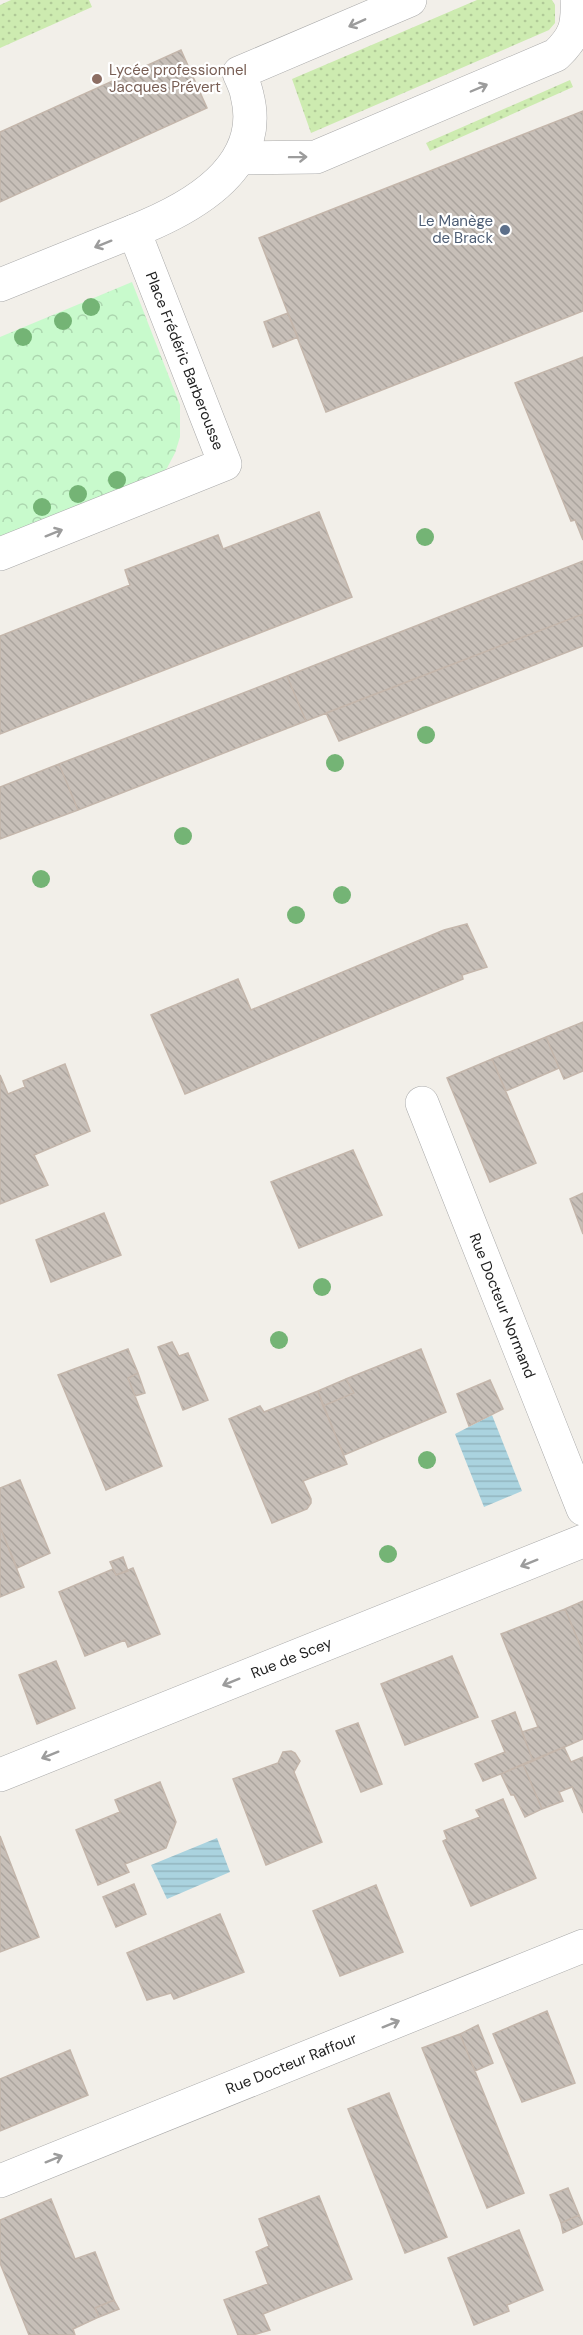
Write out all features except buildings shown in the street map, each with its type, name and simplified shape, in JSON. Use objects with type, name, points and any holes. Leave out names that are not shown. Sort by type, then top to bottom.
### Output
[{"type":"street","points":[[0,285],[161,221],[210,190],[227,176],[239,158],[249,127],[248,96],[239,73],[410,0]]},
{"type":"street","points":[[239,158],[316,157],[556,55],[570,41],[577,24],[577,0]]},
{"type":"street","name":"Place Frédéric Barberousse","points":[[0,554],[225,464],[134,231]]},
{"type":"street","name":"Rue Docteur Normand","points":[[422,1102],[583,1509]]},
{"type":"street","name":"Rue de Scey","points":[[0,1775],[583,1541]]},
{"type":"street","name":"Rue Docteur Raffour","points":[[0,2181],[583,1946]]},
{"type":"green space","points":[[11,0],[89,0],[92,7],[0,48],[0,5]]},
{"type":"green space","points":[[477,0],[552,0],[555,5],[555,23],[549,30],[311,133],[292,79]]},
{"type":"green space","points":[[570,80],[573,87],[430,151],[426,143]]},
{"type":"green space","points":[[132,282],[180,405],[180,437],[175,453],[167,468],[156,480],[0,539],[0,337]]},
{"type":"water","points":[[492,1415],[522,1491],[484,1507],[455,1434]]},
{"type":"water","points":[[217,1838],[230,1872],[167,1899],[151,1865]]},
{"type":"place","name":"Lycée professionnel Jacques Prévert","points":[[97,79]]},
{"type":"place","name":"Le Manège de Brack","points":[[505,230]]}]
